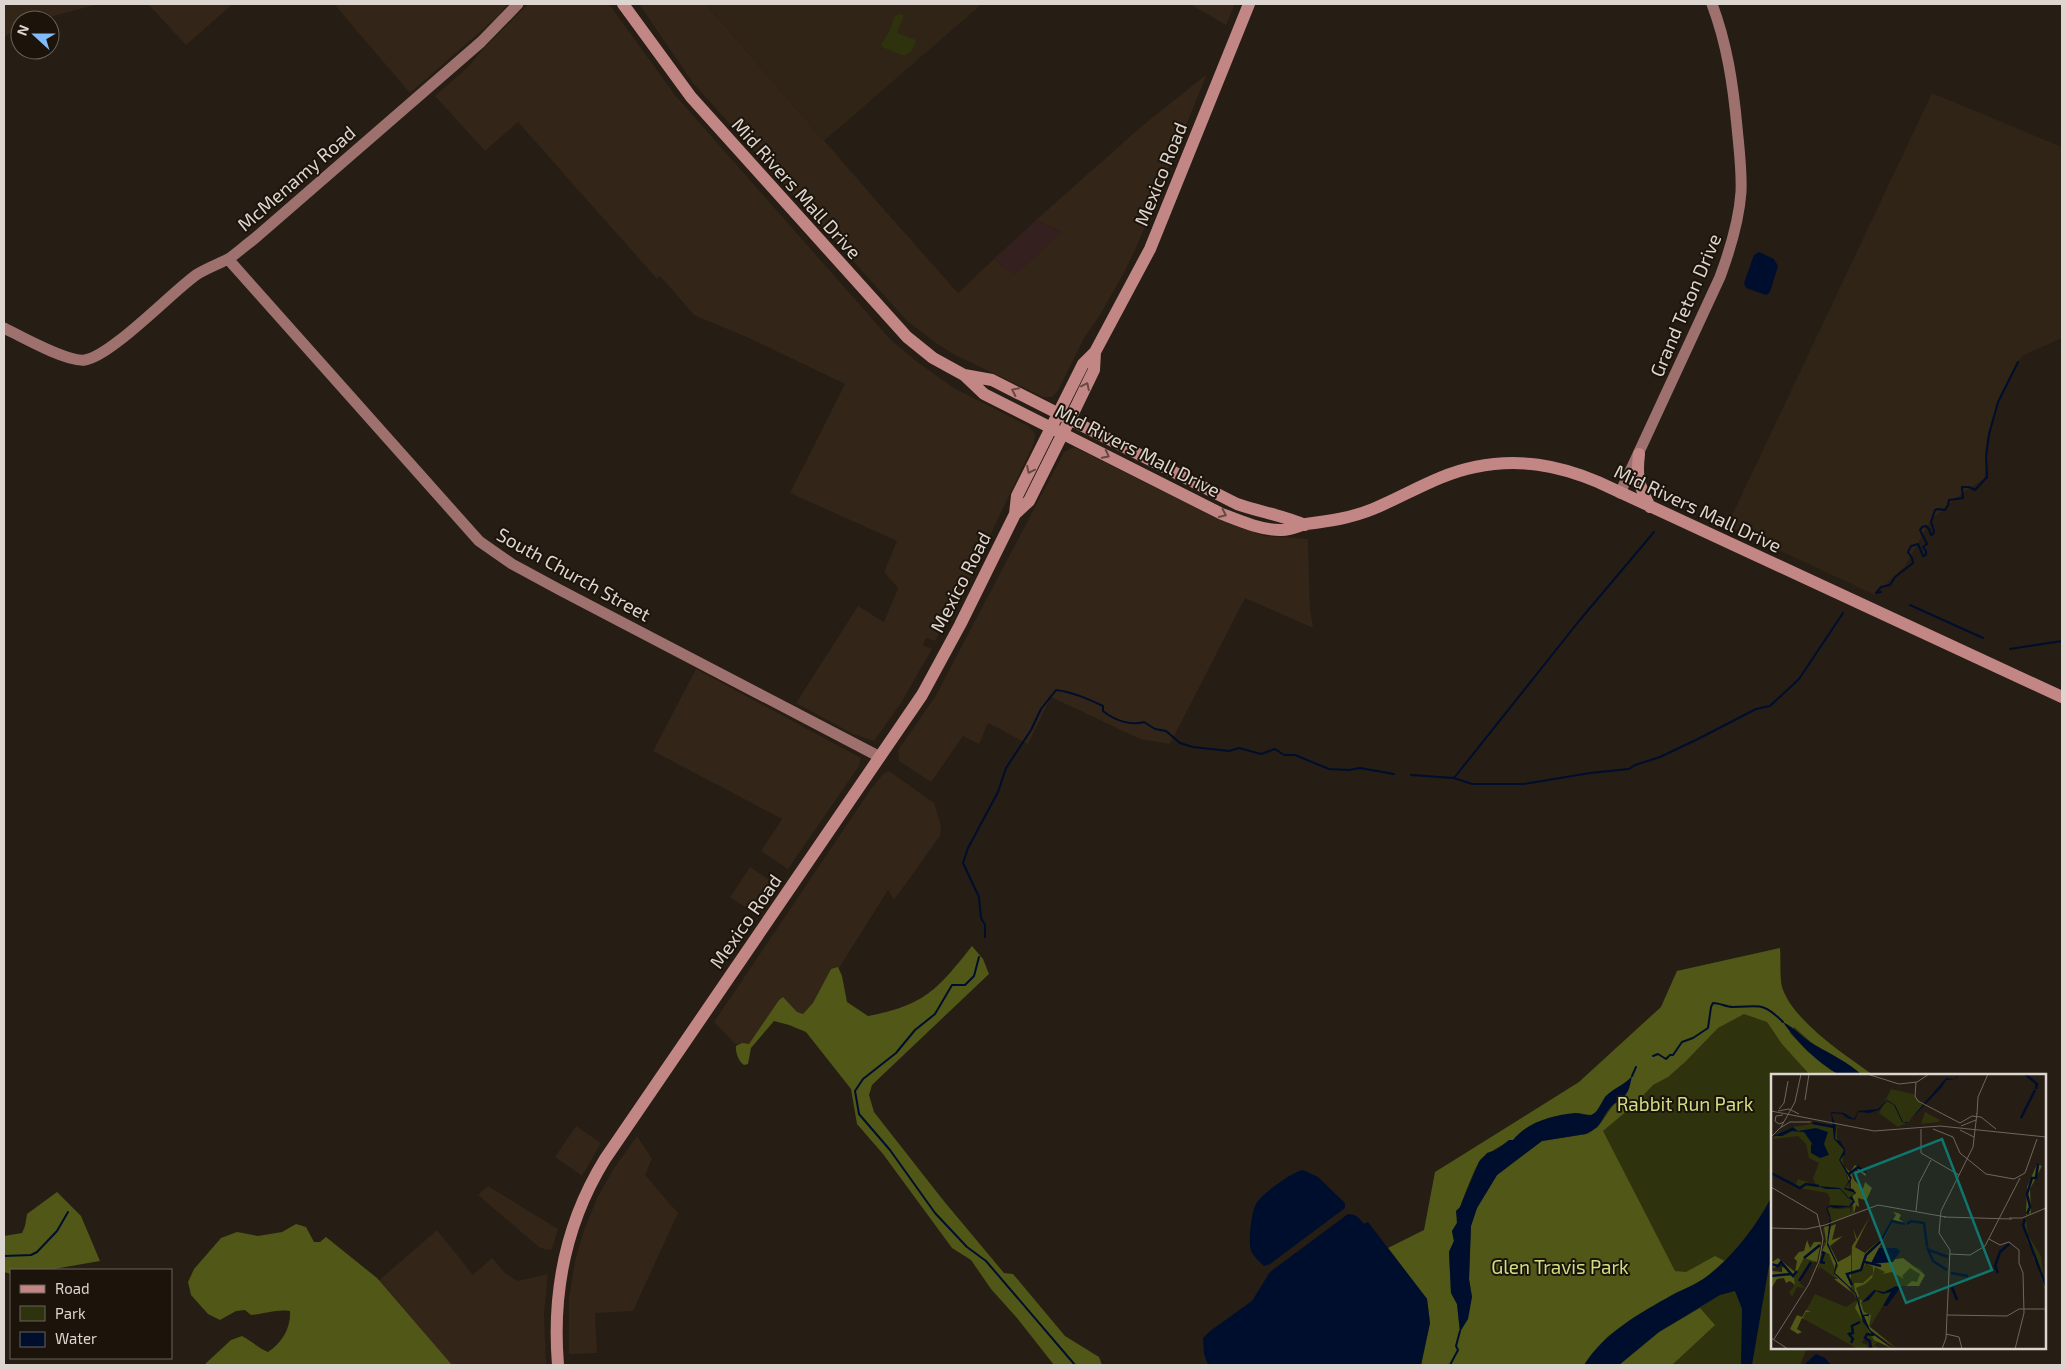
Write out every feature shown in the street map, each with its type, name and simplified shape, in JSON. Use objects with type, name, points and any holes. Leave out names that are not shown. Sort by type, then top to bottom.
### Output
[{"type":"main road","name":"Mid Rivers Mall Drive","points":[[623,4],[691,97],[891,321],[922,350],[964,376],[984,394],[1236,520],[1282,531],[1304,525],[1347,518],[1373,509],[1456,472],[1499,463],[1533,463],[1563,469],[1620,493],[2062,697]]},
{"type":"main road","name":"Mexico Road","points":[[558,1365],[557,1307],[563,1260],[576,1216],[596,1174],[880,757],[937,670],[1015,514],[1029,501],[1083,364],[1095,352],[1150,249],[1249,4]]},
{"type":"main road","name":"Mid Rivers Mall Drive","points":[[964,376],[992,380],[1224,499],[1260,512],[1284,516],[1304,525]]},
{"type":"main road","points":[[1639,454],[1636,474],[1638,483],[1650,507]]},
{"type":"street","name":"McMenamy Road","points":[[4,328],[60,355],[84,360],[103,352],[195,276],[214,264],[228,259],[254,240],[481,42],[518,4]]},
{"type":"street","name":"Grand Teton Drive","points":[[1620,493],[1720,277],[1736,224],[1741,166],[1735,110],[1726,49],[1712,4]]},
{"type":"street","name":"South Church Street","points":[[228,259],[458,519],[484,545],[512,564],[880,757]]},
{"type":"shaded area","points":[[4,4],[99,4],[60,14],[60,10],[10,10],[10,33],[4,38]]},
{"type":"shaded area","points":[[148,4],[233,4],[186,45]]},
{"type":"shaded area","points":[[334,4],[508,4],[497,17],[410,93]]},
{"type":"shaded area","points":[[528,4],[609,4],[675,95],[890,339],[916,361],[954,388],[1028,426],[1035,433],[1034,443],[969,580],[935,641],[926,638],[923,645],[932,649],[901,703],[874,741],[853,734],[796,703],[858,606],[884,622],[898,588],[884,572],[897,541],[790,493],[845,384],[751,339],[694,315],[660,276],[657,279],[518,122],[485,151],[435,96],[470,65],[482,50]]},
{"type":"shaded area","points":[[639,4],[706,4],[958,293],[995,258],[1003,268],[1062,232],[1036,220],[1142,126],[1207,74],[1124,273],[1100,315],[1084,338],[1058,391],[1052,397],[1043,397],[955,355],[907,321],[693,83]]},
{"type":"shaded area","points":[[706,4],[982,4],[824,141]]},
{"type":"shaded area","points":[[1190,4],[1235,4],[1226,25]]},
{"type":"shaded area","points":[[1932,93],[2062,147],[2062,338],[2022,356],[2001,395],[1987,439],[1987,462],[1984,479],[1961,494],[1931,520],[1905,566],[1875,595],[1727,526]]},
{"type":"shaded area","points":[[1036,220],[1062,232],[1016,274],[1003,268],[995,258]]},
{"type":"shaded area","points":[[1074,447],[1229,524],[1265,536],[1308,539],[1310,609],[1313,628],[1245,598],[1170,744],[1140,739],[1051,697],[1028,744],[988,723],[979,744],[963,736],[931,782],[899,761],[898,750],[935,697],[1064,452]]},
{"type":"shaded area","points":[[696,669],[861,758],[859,766],[788,869],[761,851],[782,819],[653,751]]},
{"type":"shaded area","points":[[889,771],[934,803],[941,826],[940,836],[894,900],[888,890],[804,1024],[782,997],[746,1050],[734,1043],[714,1022],[871,789],[883,774]]},
{"type":"shaded area","points":[[750,867],[777,885],[757,915],[730,897]]},
{"type":"shaded area","points":[[576,1126],[601,1143],[582,1176],[555,1157]]},
{"type":"shaded area","points":[[637,1136],[652,1159],[645,1175],[678,1213],[633,1311],[595,1313],[597,1353],[569,1354],[569,1299],[575,1261],[584,1230],[597,1198],[614,1168]]},
{"type":"shaded area","points":[[488,1186],[558,1229],[552,1249],[546,1250],[539,1247],[478,1195]]},
{"type":"shaded area","points":[[437,1230],[473,1275],[492,1258],[506,1274],[518,1281],[548,1274],[544,1314],[546,1365],[447,1365],[376,1283]]},
{"type":"green space","points":[[904,15],[897,33],[916,40],[912,51],[904,56],[881,45],[890,30],[895,16]]},
{"type":"green space","points":[[972,946],[983,959],[989,974],[872,1085],[869,1095],[874,1112],[943,1200],[1004,1273],[1013,1274],[1065,1336],[1099,1357],[1102,1365],[1054,1365],[1017,1318],[991,1289],[971,1260],[952,1248],[883,1154],[857,1124],[851,1089],[806,1032],[774,1021],[751,1048],[748,1064],[742,1064],[737,1054],[736,1046],[742,1043],[749,1044],[783,997],[797,1012],[803,1014],[813,1003],[831,969],[838,967],[842,976],[847,1002],[868,1016],[887,1012],[917,1001],[939,985]]},
{"type":"green space","name":"Rabbit Run Park","points":[[1780,948],[1782,986],[1789,1002],[1822,1037],[1872,1074],[1771,1074],[1771,1349],[1807,1349],[1800,1365],[1412,1365],[1427,1299],[1467,1216],[1579,1082],[1661,1007],[1677,971]]},
{"type":"green space","name":"Glen Travis Park","points":[[1780,948],[1782,986],[1789,1002],[1822,1037],[1872,1074],[1861,1074],[1843,1061],[1813,1044],[1794,1027],[1790,1033],[1808,1052],[1839,1074],[1809,1074],[1782,1044],[1767,1022],[1744,1014],[1718,1028],[1685,1062],[1668,1077],[1653,1085],[1635,1104],[1603,1131],[1675,1271],[1686,1272],[1715,1256],[1725,1261],[1705,1278],[1635,1317],[1607,1337],[1584,1365],[1421,1365],[1430,1323],[1427,1299],[1388,1248],[1424,1230],[1435,1172],[1579,1082],[1661,1007],[1677,971]],"holes":[[[1631,1077],[1620,1101],[1614,1104],[1598,1127],[1586,1134],[1542,1141],[1497,1175],[1477,1208],[1471,1226],[1469,1279],[1472,1297],[1460,1331],[1457,1304],[1451,1293],[1449,1252],[1454,1241],[1452,1231],[1457,1223],[1462,1202],[1480,1160],[1507,1143],[1578,1113],[1591,1115],[1596,1112],[1606,1096],[1627,1082]]]},
{"type":"green space","points":[[57,1192],[81,1216],[100,1261],[54,1269],[10,1269],[10,1274],[4,1272],[4,1236],[22,1233],[27,1214]]},
{"type":"green space","points":[[296,1224],[306,1227],[314,1242],[320,1242],[326,1237],[377,1278],[452,1365],[204,1365],[231,1340],[242,1336],[268,1352],[285,1334],[289,1323],[290,1311],[275,1311],[251,1315],[245,1310],[236,1311],[220,1320],[208,1314],[191,1295],[188,1282],[194,1269],[221,1238],[237,1232],[258,1236],[282,1232]]},
{"type":"green space","points":[[1700,1308],[1715,1325],[1672,1365],[1619,1365],[1659,1332]]},
{"type":"water","points":[[1759,252],[1774,259],[1778,266],[1770,292],[1766,295],[1746,288],[1744,283],[1754,255]]},
{"type":"water","points":[[1783,1022],[1811,1043],[1845,1062],[1861,1074],[1838,1074],[1823,1064],[1794,1036]]},
{"type":"water","points":[[1632,1076],[1626,1093],[1609,1109],[1592,1131],[1586,1134],[1542,1141],[1497,1175],[1477,1208],[1471,1226],[1469,1279],[1472,1297],[1468,1319],[1460,1332],[1457,1304],[1451,1293],[1449,1252],[1454,1241],[1452,1231],[1457,1223],[1456,1211],[1460,1207],[1479,1162],[1487,1153],[1496,1150],[1509,1140],[1513,1140],[1526,1128],[1541,1120],[1575,1113],[1593,1114],[1608,1094]]},
{"type":"water","points":[[1303,1170],[1318,1177],[1345,1203],[1345,1208],[1270,1264],[1264,1266],[1251,1251],[1250,1247],[1250,1228],[1254,1208],[1259,1200],[1284,1179]]},
{"type":"water","points":[[1771,1197],[1771,1264],[1769,1266],[1752,1365],[1741,1365],[1742,1309],[1735,1291],[1720,1295],[1659,1332],[1619,1365],[1584,1365],[1602,1343],[1635,1317],[1698,1282],[1716,1269],[1744,1239]]},
{"type":"water","points":[[1348,1214],[1359,1218],[1364,1224],[1368,1222],[1427,1299],[1430,1323],[1421,1365],[1208,1365],[1204,1354],[1203,1338],[1252,1301],[1270,1272]]},
{"type":"water","points":[[1816,1354],[1825,1358],[1831,1365],[1804,1365]]},
{"type":"waterway","points":[[1876,593],[1881,587],[1890,585],[1895,577],[1913,563],[1908,552],[1911,546],[1918,544],[1923,556],[1926,555],[1923,547],[1927,544],[1920,530],[1926,526],[1931,535],[1933,534],[1931,522],[1935,510],[1945,510],[1949,500],[1963,498],[1962,487],[1969,487],[1975,490],[1987,477],[1986,456],[1989,434],[1998,402],[2018,362]]},
{"type":"waterway","points":[[1454,778],[1579,621],[1654,532]]},
{"type":"waterway","points":[[1876,593],[1881,592]]},
{"type":"waterway","points":[[1910,605],[1983,638]]},
{"type":"waterway","points":[[1411,775],[1454,778],[1472,784],[1524,784],[1590,773],[1629,769],[1635,765],[1660,757],[1756,709],[1770,706],[1799,679],[1843,613]]},
{"type":"waterway","points":[[2010,649],[2062,641]]},
{"type":"waterway","points":[[985,937],[985,925],[981,918],[979,897],[963,863],[968,848],[998,792],[1006,768],[1031,730],[1041,709],[1056,690],[1086,698],[1103,706],[1103,711],[1117,719],[1128,723],[1144,722],[1155,729],[1166,731],[1180,743],[1193,747],[1229,751],[1239,748],[1261,754],[1275,749],[1284,755],[1295,755],[1329,769],[1349,770],[1360,768],[1394,774]]},
{"type":"waterway","points":[[979,957],[974,976],[965,985],[952,985],[935,1014],[915,1030],[896,1053],[863,1079],[855,1091],[859,1114],[890,1150],[935,1213],[967,1247],[986,1261],[1075,1365]]},
{"type":"waterway","points":[[1653,1056],[1658,1054],[1666,1059],[1673,1055],[1682,1042],[1693,1038],[1708,1028],[1713,1003],[1730,1007],[1755,1006],[1765,1008],[1783,1022]]},
{"type":"waterway","points":[[1632,1076],[1636,1067]]},
{"type":"waterway","points":[[4,1256],[31,1255],[37,1252],[57,1231],[68,1212]]},
{"type":"waterway","points":[[1450,1365],[1458,1350],[1456,1346],[1460,1331]]}]
